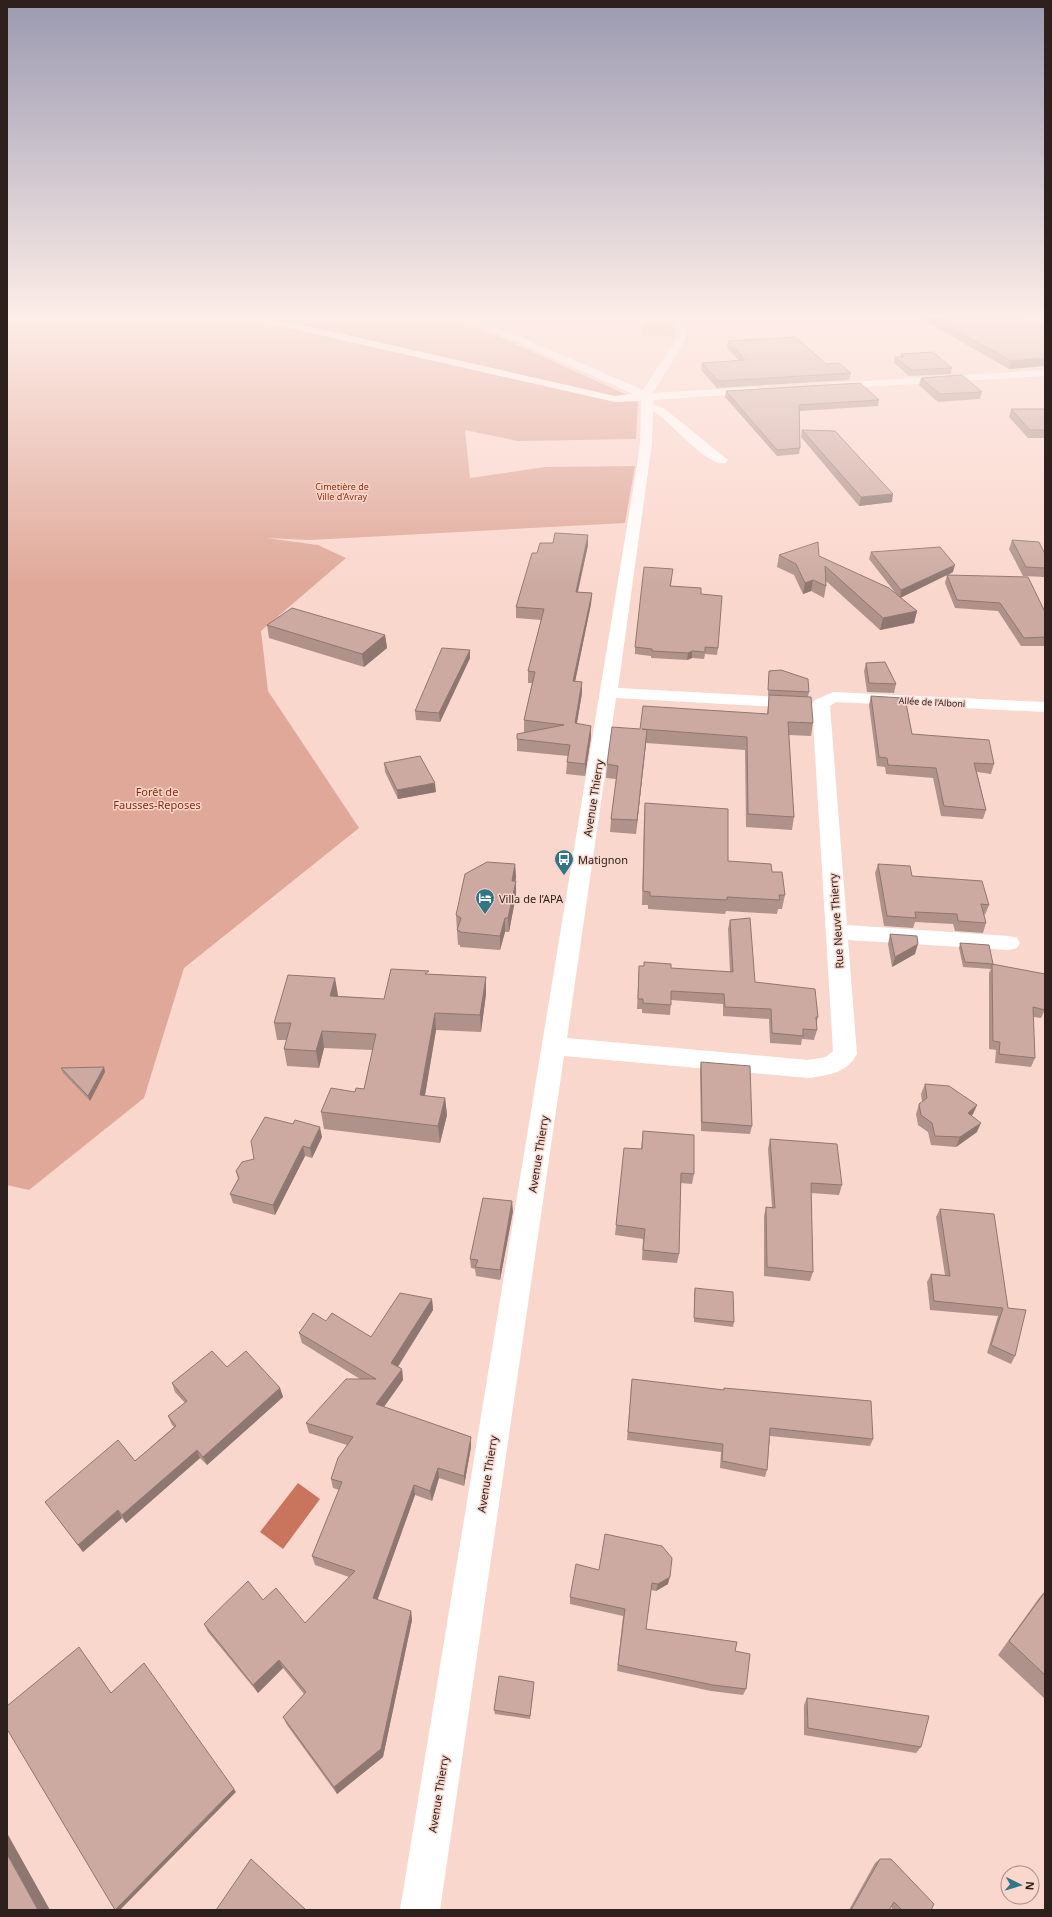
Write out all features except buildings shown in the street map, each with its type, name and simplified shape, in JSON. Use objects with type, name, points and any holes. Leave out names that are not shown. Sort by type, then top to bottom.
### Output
[{"type":"street","name":"Avenue Thierry","points":[[420,1910],[500,1385],[555,1046],[609,693],[646,443],[647,407]]},
{"type":"street","points":[[654,407],[661,411],[722,460]]},
{"type":"street","points":[[609,693],[821,704]]},
{"type":"street","name":"Allée de l'Alboni","points":[[821,704],[833,697],[1045,708]]},
{"type":"street","name":"Rue Neuve Thierry","points":[[555,1046],[808,1069],[833,1065],[845,1054],[821,704]]},
{"type":"street","points":[[837,932],[1009,943]]},
{"type":"green space","name":"Forêt de Fausses-Reposes","points":[[7,407],[638,407],[636,439],[518,441],[465,430],[470,478],[545,467],[635,466],[625,523],[310,540],[266,538],[318,545],[346,558],[261,631],[268,691],[359,828],[184,968],[144,1098],[29,1190],[7,1185]]},
{"type":"shaded area","points":[[298,1483],[320,1499],[283,1549],[260,1532]]},
{"type":"place","name":"Matignon","points":[[564,876]]},
{"type":"place","name":"Villa de l’APA","points":[[485,915]]},
{"type":"park label","name":"Cimetière de Ville d'Avray","points":[[342,492]]}]
